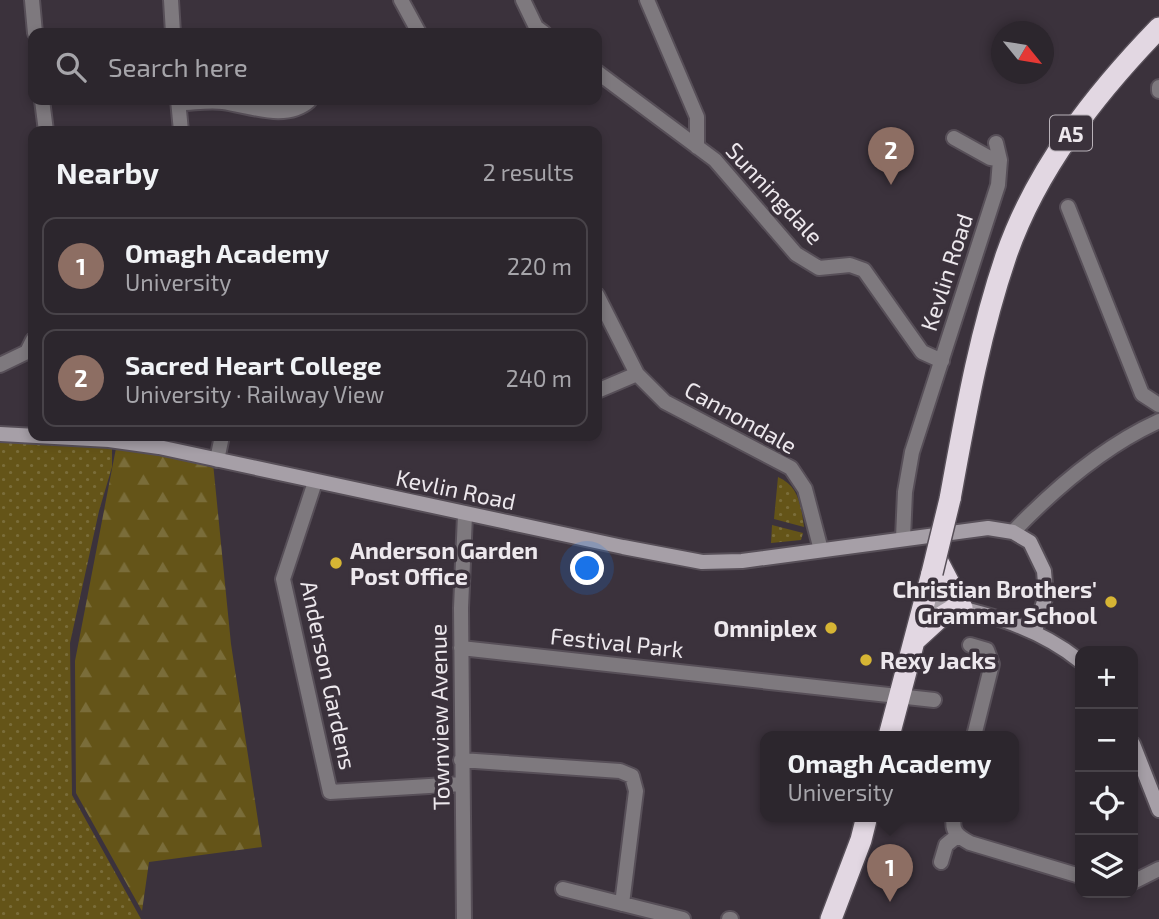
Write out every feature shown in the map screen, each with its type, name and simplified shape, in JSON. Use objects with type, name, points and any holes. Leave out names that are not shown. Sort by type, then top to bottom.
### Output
[{"type":"highway","name":"A5","points":[[890,731],[926,600],[938,569],[984,328],[1012,242],[1034,195],[1078,123],[1122,67],[1159,28]]},
{"type":"highway","points":[[915,640],[938,619],[960,608],[938,569]]},
{"type":"highway","points":[[831,919],[866,822]]},
{"type":"street","points":[[32,0],[35,28]]},
{"type":"street","points":[[171,0],[173,28]]},
{"type":"street","points":[[401,0],[416,28]]},
{"type":"street","points":[[523,0],[535,28]]},
{"type":"street","points":[[648,0],[697,117],[697,147]]},
{"type":"street","name":"Sunningdale","points":[[602,76],[715,160],[796,254],[819,268],[850,265],[864,270],[922,352],[942,361]]},
{"type":"street","points":[[43,105],[45,126]]},
{"type":"street","points":[[178,105],[180,126]]},
{"type":"street","points":[[237,105],[272,111],[304,111]]},
{"type":"street","points":[[954,138],[990,158],[1000,160]]},
{"type":"street","name":"Kevlin Road","points":[[903,538],[905,492],[912,452],[999,185],[1000,160],[996,143]]},
{"type":"street","points":[[1068,207],[1142,394],[1159,405]]},
{"type":"street","name":"Cannondale","points":[[602,305],[637,374],[665,402],[791,468],[805,489],[821,550]]},
{"type":"street","points":[[0,365],[28,350]]},
{"type":"street","points":[[602,389],[637,374]]},
{"type":"street","points":[[1035,631],[1046,594],[1044,571],[1030,542],[1013,532],[1032,511],[1107,451],[1159,421]]},
{"type":"street","name":"Kevlin Road","points":[[0,434],[28,436]]},
{"type":"street","name":"Kevlin Road","points":[[114,441],[702,562],[742,561],[988,528],[1013,532]]},
{"type":"street","points":[[217,460],[221,441]]},
{"type":"street","name":"Anderson Gardens","points":[[315,482],[283,579],[330,792],[462,784]]},
{"type":"street","name":"Townview Avenue","points":[[464,919],[461,648],[466,515]]},
{"type":"street","points":[[926,600],[994,616],[1035,631],[1075,657]]},
{"type":"street","points":[[970,645],[987,650],[992,664],[975,731]]},
{"type":"street","name":"Festival Park","points":[[461,648],[934,700]]},
{"type":"street","points":[[1138,757],[1159,810]]},
{"type":"street","points":[[461,760],[620,771],[632,776],[636,791],[622,904]]},
{"type":"street","points":[[953,822],[957,836],[970,843],[1075,874]]},
{"type":"street","points":[[941,862],[946,845],[957,836]]},
{"type":"street","points":[[1138,880],[1159,869]]},
{"type":"street","points":[[563,889],[683,919]]},
{"type":"green space","points":[[0,441],[55,441],[112,446],[112,467],[99,511],[70,643],[72,795],[141,919],[0,919]]},
{"type":"green space","points":[[117,443],[213,463],[231,644],[262,847],[149,862],[142,911],[76,793],[75,661]]},
{"type":"green space","points":[[778,477],[795,491],[804,527],[774,519]]},
{"type":"green space","points":[[772,525],[803,533],[801,540],[771,543]]},
{"type":"place","name":"Sacred Heart College","points":[[891,185]]},
{"type":"place","name":"Anderson Garden Post Office","points":[[336,563]]},
{"type":"place","name":"Christian Brothers' Grammar School","points":[[1111,602]]},
{"type":"place","name":"Omniplex","points":[[831,628]]},
{"type":"place","name":"Rexy Jacks","points":[[866,660]]},
{"type":"place","name":"Omagh Academy","points":[[890,902]]}]
